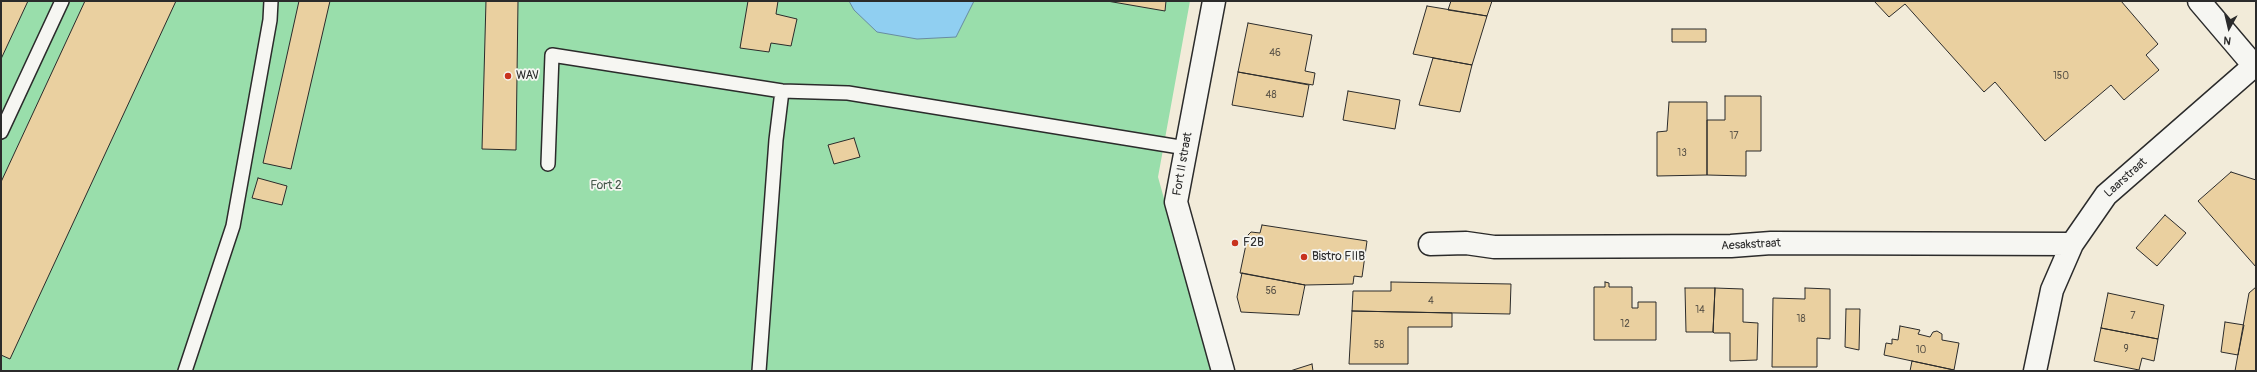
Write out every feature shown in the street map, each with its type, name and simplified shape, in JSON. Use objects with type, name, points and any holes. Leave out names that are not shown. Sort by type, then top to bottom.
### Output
[{"type":"street","name":"Fort II straat","points":[[1214,1],[1176,202],[1223,371]]},
{"type":"street","points":[[2199,1],[2255,66]]},
{"type":"street","name":"Laarstraat","points":[[2035,371],[2052,290],[2072,244],[2106,195],[2255,66]]},
{"type":"street","name":"Aesakstraat","points":[[1430,244],[1466,243],[1494,247],[1731,246],[1771,243],[2072,244]]},
{"type":"lane","points":[[1,132],[62,1]]},
{"type":"lane","points":[[185,371],[233,226],[270,20],[270,1]]},
{"type":"lane","points":[[548,164],[552,55],[782,91],[848,93],[1186,148]]},
{"type":"lane","points":[[759,371],[776,140],[782,91]]},
{"type":"green space","name":"Fort 2","points":[[1,1],[1190,1],[1158,177],[1212,371],[1,371]]},
{"type":"water","points":[[849,1],[974,1],[956,37],[917,39],[877,32],[854,10]]},
{"type":"building","points":[[1,1],[28,1],[1,59]]},
{"type":"building","points":[[85,1],[176,1],[10,359],[1,355],[1,182]]},
{"type":"building","points":[[299,1],[330,1],[291,169],[263,163]]},
{"type":"building","points":[[486,1],[518,1],[516,150],[482,149]]},
{"type":"building","points":[[748,1],[778,1],[776,14],[797,19],[791,46],[771,43],[769,52],[740,48]]},
{"type":"building","points":[[1107,1],[1166,1],[1165,11]]},
{"type":"building","points":[[1451,1],[1492,1],[1487,16],[1448,10]]},
{"type":"building","points":[[1874,1],[2121,1],[2158,44],[2146,55],[2159,70],[2124,100],[2111,85],[2045,141],[1995,82],[1984,92],[1905,4],[1889,17]]},
{"type":"building","points":[[1427,6],[1487,16],[1472,65],[1413,54]]},
{"type":"building","points":[[1248,23],[1312,35],[1305,71],[1315,73],[1313,85],[1238,72]]},
{"type":"building","points":[[1672,29],[1706,29],[1706,42],[1672,42]]},
{"type":"building","points":[[1433,58],[1472,65],[1460,112],[1419,105]]},
{"type":"building","points":[[1238,72],[1309,85],[1303,117],[1232,105]]},
{"type":"building","points":[[1348,91],[1400,100],[1395,129],[1343,120]]},
{"type":"building","points":[[1725,96],[1761,96],[1761,151],[1746,151],[1746,176],[1707,175],[1707,120],[1725,120]]},
{"type":"building","points":[[1669,102],[1707,102],[1707,175],[1657,176],[1657,132],[1667,131]]},
{"type":"building","points":[[854,138],[860,157],[834,164],[828,145]]},
{"type":"building","points":[[2231,172],[2256,180],[2256,267],[2198,201]]},
{"type":"building","points":[[258,178],[287,186],[282,205],[252,198]]},
{"type":"building","points":[[2165,215],[2186,233],[2157,266],[2136,248]]},
{"type":"building","name":"Bistro FIIB","points":[[1262,225],[1367,241],[1362,277],[1354,276],[1353,284],[1305,285],[1240,273],[1248,235],[1251,232],[1260,233]]},
{"type":"building","points":[[1242,273],[1305,285],[1299,315],[1241,312],[1237,297]]},
{"type":"building","points":[[1391,282],[1511,284],[1510,314],[1352,311],[1353,291],[1391,291]]},
{"type":"building","points":[[1605,282],[1609,283],[1609,287],[1632,287],[1632,308],[1638,308],[1638,302],[1656,302],[1656,340],[1594,340],[1594,287],[1605,287]]},
{"type":"building","points":[[2256,287],[2256,371],[2235,371],[2249,293]]},
{"type":"building","points":[[1685,288],[1715,288],[1713,332],[1686,332]]},
{"type":"building","points":[[1715,288],[1743,289],[1743,322],[1758,323],[1757,360],[1730,361],[1730,333],[1713,332]]},
{"type":"building","points":[[1805,288],[1830,289],[1830,339],[1817,338],[1817,367],[1772,367],[1773,298],[1805,299]]},
{"type":"building","points":[[2108,293],[2164,305],[2158,339],[2101,328]]},
{"type":"building","points":[[1846,309],[1860,309],[1859,350],[1845,347]]},
{"type":"building","points":[[1352,311],[1452,313],[1452,327],[1408,327],[1408,364],[1349,364]]},
{"type":"building","points":[[2225,322],[2244,325],[2238,355],[2221,352]]},
{"type":"building","points":[[1900,326],[1920,330],[1918,334],[1930,337],[1933,332],[1937,331],[1942,334],[1942,340],[1959,343],[1954,370],[1884,355],[1886,343],[1892,344],[1892,339],[1898,340]]},
{"type":"building","points":[[2101,328],[2158,339],[2154,361],[2142,358],[2139,370],[2094,361]]},
{"type":"building","points":[[1912,361],[1954,370],[1954,371],[1910,371]]},
{"type":"building","points":[[1312,364],[1313,371],[1290,371]]},
{"type":"place","name":"WAV","points":[[508,76]]},
{"type":"place","name":"F2B","points":[[1235,243]]},
{"type":"place","name":"Bistro FIIB","points":[[1304,257]]}]
